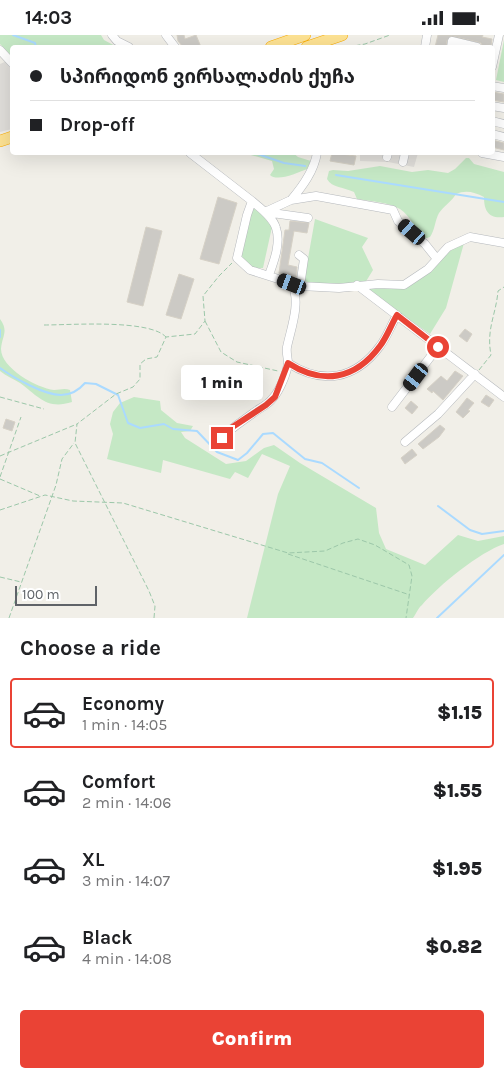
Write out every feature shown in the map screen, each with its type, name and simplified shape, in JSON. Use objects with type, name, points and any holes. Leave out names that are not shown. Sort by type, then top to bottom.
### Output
[{"type":"highway","points":[[276,45],[305,35]]},
{"type":"highway","points":[[328,44],[342,35]]},
{"type":"street","points":[[112,35],[125,45]]},
{"type":"street","points":[[495,53],[499,35]]},
{"type":"street","points":[[451,45],[452,41],[469,45]]},
{"type":"street","points":[[0,50],[10,61]]},
{"type":"street","points":[[193,155],[265,212],[276,227],[275,257],[269,275]]},
{"type":"street","points":[[291,200],[302,187],[316,163],[317,155]]},
{"type":"street","points":[[403,163],[405,155]]},
{"type":"street","points":[[265,212],[291,200],[316,196],[393,211],[398,221],[425,244],[437,259]]},
{"type":"street","points":[[252,201],[237,258],[250,270],[292,284],[339,288],[358,285],[404,285],[428,269],[448,247],[470,237],[504,243]]},
{"type":"street","points":[[265,212],[308,218]]},
{"type":"street","points":[[299,255],[304,259],[300,285]]},
{"type":"street","points":[[222,438],[231,428],[275,397],[288,363],[286,350],[295,303],[295,292],[292,284]]},
{"type":"street","points":[[358,285],[504,397]]},
{"type":"street","points":[[288,363],[301,372],[326,378],[345,374],[362,365],[380,346],[397,315]]},
{"type":"street","points":[[392,407],[438,347]]},
{"type":"street","points":[[405,442],[438,414],[475,374]]},
{"type":"path","points":[[360,45],[390,35]]},
{"type":"path","points":[[237,258],[203,296],[205,321],[221,352],[237,362],[285,373]]},
{"type":"path","points":[[475,374],[491,355],[489,346],[490,323],[497,304],[498,291],[504,287]]},
{"type":"path","points":[[166,337],[195,334],[205,321]]},
{"type":"path","points":[[44,325],[118,324],[162,332],[166,337]]},
{"type":"path","points":[[0,456],[77,424],[116,394],[133,387],[140,379],[140,364],[146,359],[157,357],[166,337]]},
{"type":"path","points":[[0,397],[44,409]]},
{"type":"path","points":[[21,417],[0,478],[41,497]]},
{"type":"path","points":[[77,424],[75,443],[149,591],[155,606],[154,618]]},
{"type":"path","points":[[9,618],[52,497],[62,459],[75,443]]},
{"type":"path","points":[[0,510],[44,495],[73,501],[123,503],[288,553],[410,595]]},
{"type":"path","points":[[288,553],[325,551],[358,539],[375,545],[408,565],[412,576],[406,618]]},
{"type":"path","points":[[0,577],[22,582]]},
{"type":"shaded area","points":[[7,61],[10,65],[10,130],[0,132],[0,64]]},
{"type":"shaded area","points":[[360,155],[417,155],[414,167],[388,162],[360,161]]},
{"type":"green space","points":[[0,35],[101,35],[104,40],[113,45],[10,45],[10,55],[0,44]]},
{"type":"green space","points":[[504,40],[504,82],[496,80]]},
{"type":"green space","points":[[251,155],[296,155],[311,161],[307,169],[277,178],[270,175],[274,169],[272,161]]},
{"type":"green space","points":[[466,158],[469,158],[474,164],[504,172],[504,217],[494,217],[488,213],[484,197],[470,192],[463,192],[456,194],[439,213],[432,234],[427,238],[420,233],[407,215],[400,209],[385,203],[357,199],[354,192],[335,186],[327,179],[329,171],[333,170],[348,171],[380,166],[412,172],[428,170],[448,173]]},
{"type":"green space","points":[[254,208],[272,227],[263,268],[251,268],[245,263],[241,254],[251,210]]},
{"type":"green space","points":[[315,219],[368,238],[362,247],[373,270],[365,283],[317,284],[304,281]]},
{"type":"green space","points":[[464,243],[446,308],[430,334],[364,288],[404,288],[432,271],[448,252]]},
{"type":"green space","points":[[0,319],[5,330],[1,349],[7,363],[13,370],[30,381],[47,388],[70,390],[72,402],[56,404],[44,401],[0,371]]},
{"type":"green space","points":[[134,397],[160,401],[161,410],[177,423],[193,426],[190,431],[181,432],[185,438],[226,464],[246,461],[264,448],[274,445],[300,463],[376,508],[379,533],[386,549],[425,565],[458,535],[478,541],[504,536],[504,544],[483,554],[449,579],[421,606],[413,618],[247,618],[278,494],[290,466],[262,454],[248,478],[235,472],[230,479],[163,460],[161,473],[107,459],[113,434],[110,424],[113,412],[120,403]]},
{"type":"building","points":[[177,35],[184,35],[185,39],[196,35],[200,45],[181,45]]},
{"type":"building","points":[[438,35],[483,35],[482,37],[492,39],[491,45],[482,45],[481,43],[451,36],[447,40],[446,45],[436,45]]},
{"type":"building","points":[[495,92],[504,94],[504,102],[495,100]]},
{"type":"building","points":[[495,141],[504,143],[504,150],[495,148]]},
{"type":"building","points":[[332,155],[356,156],[354,165],[330,161]]},
{"type":"building","points":[[218,197],[237,203],[219,264],[200,259]]},
{"type":"building","points":[[290,221],[309,223],[307,233],[294,231],[288,265],[297,267],[296,277],[279,273],[285,230],[289,230]]},
{"type":"building","points":[[146,227],[162,231],[143,306],[127,302]]},
{"type":"building","points":[[179,274],[194,279],[181,319],[166,315]]},
{"type":"building","points":[[465,329],[472,334],[467,342],[459,336]]},
{"type":"building","points":[[455,371],[463,376],[443,400],[433,391],[432,393],[427,389],[441,376],[447,381]]},
{"type":"building","points":[[486,395],[494,400],[489,407],[481,402]]},
{"type":"building","points":[[467,398],[474,403],[468,410],[470,411],[463,418],[456,412]]},
{"type":"building","points":[[411,401],[418,407],[412,414],[405,408]]},
{"type":"building","points":[[6,419],[15,422],[12,431],[3,428]]},
{"type":"building","points":[[440,425],[445,429],[439,437],[423,449],[418,444]]},
{"type":"building","points":[[412,449],[417,455],[405,464],[401,458]]},
{"type":"waterway","points":[[13,35],[35,43],[36,45]]},
{"type":"waterway","points":[[261,155],[284,163],[305,166]]},
{"type":"waterway","points":[[336,175],[504,202]]},
{"type":"waterway","points":[[0,330],[0,337]]},
{"type":"waterway","points":[[0,368],[29,385],[54,394],[64,395],[71,393],[85,383],[96,384],[118,395],[128,423],[140,428],[164,424],[173,429],[197,431],[217,452],[238,460],[247,453],[263,434],[273,433],[305,459],[322,463],[359,488]]},
{"type":"waterway","points":[[438,506],[470,530],[482,534],[504,531]]},
{"type":"waterway","points":[[437,618],[504,555]]},
{"type":"route","points":[[222,438],[231,428],[275,397],[288,363],[301,372],[326,378],[345,374],[362,365],[380,346],[397,315],[438,347]]}]
